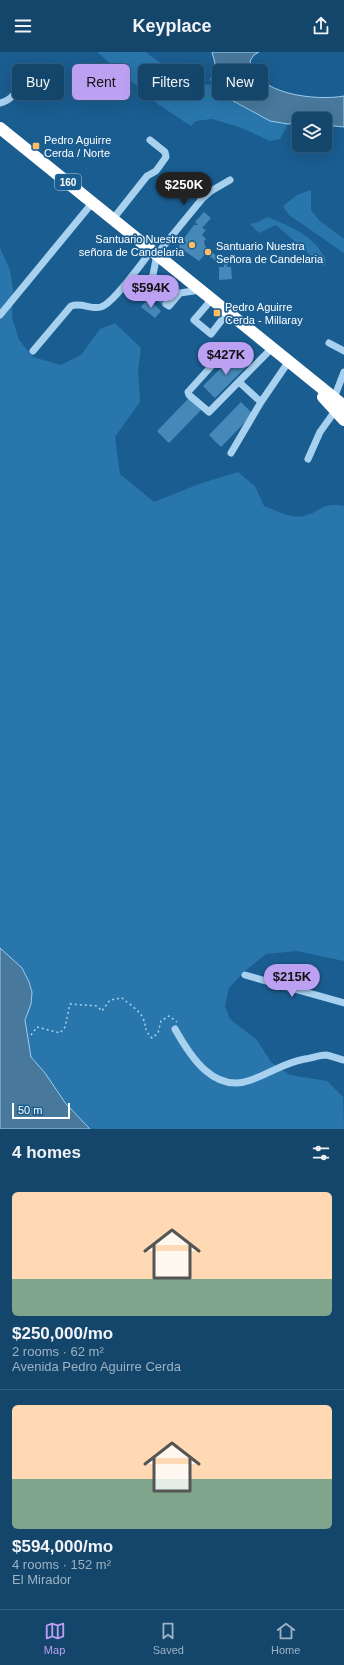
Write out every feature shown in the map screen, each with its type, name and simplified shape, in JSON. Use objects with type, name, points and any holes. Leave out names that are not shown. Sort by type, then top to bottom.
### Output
[{"type":"highway","name":"160","points":[[0,128],[305,374],[334,398],[341,409]]},
{"type":"highway","points":[[305,374],[341,409],[344,420]]},
{"type":"street","points":[[0,103],[12,97]]},
{"type":"street","points":[[113,219],[147,176],[156,171],[166,157],[165,152],[150,140]]},
{"type":"street","points":[[32,351],[71,306],[80,304],[94,308],[106,305],[202,199],[210,191],[230,180]]},
{"type":"street","points":[[0,315],[93,202]]},
{"type":"street","points":[[155,252],[153,275],[148,283],[149,288],[156,295]]},
{"type":"street","points":[[153,275],[162,288]]},
{"type":"street","points":[[166,304],[169,306],[174,297],[180,293],[201,290]]},
{"type":"street","points":[[212,299],[194,320],[211,334],[228,312]]},
{"type":"street","points":[[329,343],[344,350]]},
{"type":"street","points":[[216,361],[188,392],[206,411],[212,411],[272,348]]},
{"type":"street","points":[[231,453],[261,402],[289,361]]},
{"type":"street","points":[[334,398],[344,372]]},
{"type":"street","points":[[239,382],[261,402]]},
{"type":"street","points":[[308,459],[320,432],[341,409]]},
{"type":"street","points":[[245,975],[344,1003]]},
{"type":"street","points":[[175,1029],[191,1057],[209,1074],[224,1081],[240,1083],[292,1061],[326,1055],[344,1060]]},
{"type":"path","points":[[31,1036],[37,1027],[60,1033],[65,1027],[70,1004],[97,1006],[102,1011],[110,1000],[122,998],[134,1007],[143,1019],[146,1032],[152,1038],[158,1033],[161,1021],[169,1016],[177,1022],[178,1027],[175,1029]]},
{"type":"shaded area","points":[[97,52],[146,52],[162,64],[138,64],[138,87],[130,80],[130,64],[111,64]]},
{"type":"shaded area","points":[[212,52],[259,52],[254,55],[250,61],[251,64],[215,63]]},
{"type":"shaded area","points":[[204,84],[212,85],[212,100],[231,100],[270,121],[288,124],[280,139],[270,141],[242,128],[212,119],[196,121],[191,126],[153,100],[204,100]]},
{"type":"shaded area","points":[[268,84],[289,93],[304,96],[344,96],[344,127],[332,126],[332,112],[292,112],[292,124],[270,121],[232,100],[268,100]]},
{"type":"shaded area","points":[[311,190],[311,210],[319,220],[344,239],[344,253],[289,215],[283,206],[297,195]]},
{"type":"shaded area","points":[[267,217],[293,228],[309,238],[326,260],[324,267],[276,225],[259,233],[250,224]]},
{"type":"shaded area","points":[[0,248],[10,270],[13,290],[12,317],[19,340],[33,357],[61,365],[81,355],[100,329],[115,323],[141,348],[138,370],[140,402],[115,437],[120,474],[154,502],[199,484],[238,472],[255,486],[264,506],[284,514],[298,517],[309,514],[325,506],[344,506],[344,961],[297,951],[266,954],[245,971],[229,988],[225,1006],[230,1019],[257,1040],[271,1062],[290,1075],[327,1081],[343,1097],[344,1129],[90,1129],[66,1104],[45,1073],[31,1057],[24,1020],[31,1004],[32,992],[22,968],[0,948]]},
{"type":"shaded area","points":[[0,948],[22,968],[32,992],[31,1004],[25,1020],[31,1057],[45,1073],[66,1104],[90,1129],[0,1129]]},
{"type":"building","name":"Santuario Nuestra señora de Candelaria","points":[[204,212],[211,218],[202,228],[206,230],[202,235],[206,239],[204,241],[205,246],[221,260],[229,260],[227,267],[231,267],[232,279],[219,280],[219,267],[224,267],[224,263],[218,263],[206,253],[199,261],[179,247],[194,225],[198,225],[195,222]]},
{"type":"building","points":[[168,281],[179,289],[164,306],[154,298]]},
{"type":"building","points":[[148,299],[161,311],[155,318],[141,307]]},
{"type":"building","points":[[236,353],[248,365],[215,398],[203,386]]},
{"type":"building","points":[[189,398],[201,410],[169,443],[157,431]]},
{"type":"building","points":[[241,402],[253,414],[221,447],[209,435]]},
{"type":"tunnel","points":[[162,288],[173,296]]},
{"type":"tunnel","points":[[156,295],[166,304]]},
{"type":"place","name":"Pedro Aguirre Cerda / Norte","points":[[36,146]]},
{"type":"place","name":"Santuario Nuestra señora de Candelaria","points":[[192,245]]},
{"type":"place","name":"Santuario Nuestra Señora de Candelaria","points":[[208,252]]},
{"type":"place","name":"Pedro Aguirre Cerda - Millaray","points":[[217,313]]}]
